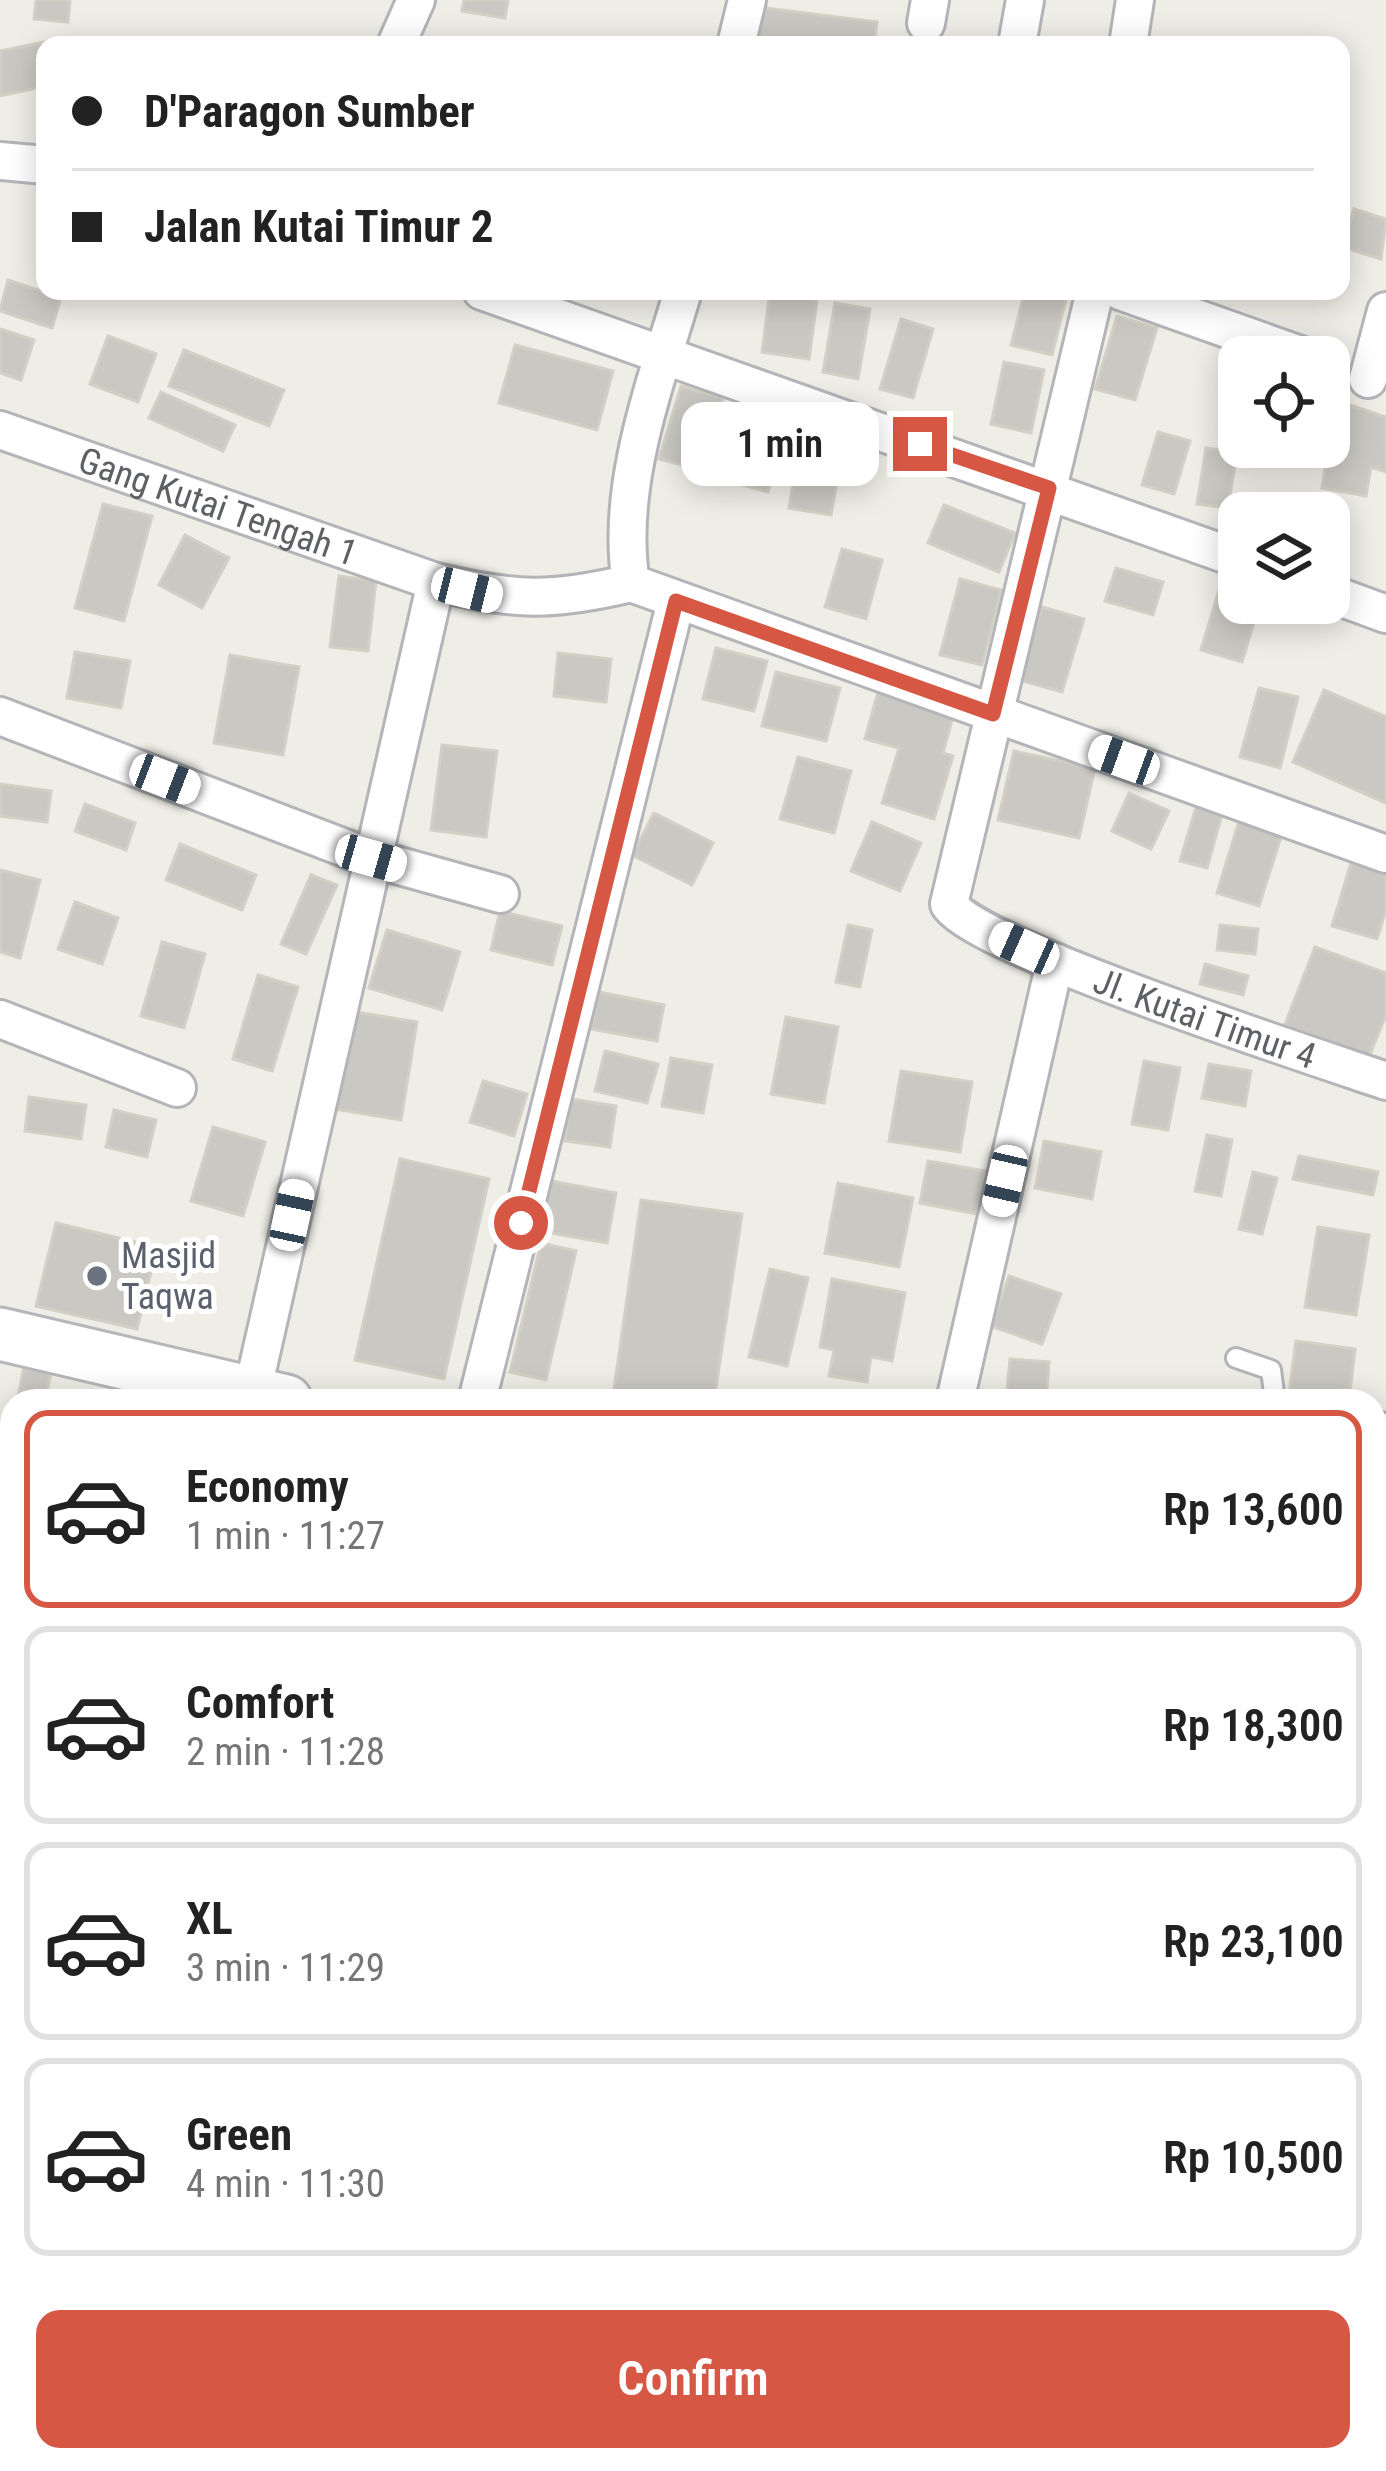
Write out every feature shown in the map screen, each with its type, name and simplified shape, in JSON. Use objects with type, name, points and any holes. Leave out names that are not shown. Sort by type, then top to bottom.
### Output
[{"type":"street","points":[[400,36],[416,0]]},
{"type":"street","points":[[738,36],[747,0]]},
{"type":"street","points":[[1019,36],[1025,0]]},
{"type":"street","points":[[1130,36],[1136,0]]},
{"type":"street","points":[[0,161],[36,164]]},
{"type":"street","points":[[505,300],[1218,551]]},
{"type":"street","points":[[680,300],[631,488],[626,543],[631,583],[1386,854]]},
{"type":"street","points":[[993,714],[1093,300]]},
{"type":"street","points":[[1145,300],[1247,336]]},
{"type":"street","points":[[1377,382],[1386,311]]},
{"type":"street","name":"Gang Kutai Tengah 1","points":[[0,430],[436,582],[499,597],[558,600],[631,583]]},
{"type":"street","points":[[271,1389],[371,858],[436,582]]},
{"type":"street","points":[[1350,600],[1386,614]]},
{"type":"street","points":[[480,1389],[676,601]]},
{"type":"street","name":"Jl. Kutai Timur 4","points":[[993,714],[950,904],[962,920],[1054,962],[1386,1082]]},
{"type":"street","points":[[0,716],[371,858],[500,894]]},
{"type":"street","points":[[958,1389],[1054,962]]},
{"type":"street","points":[[0,1019],[177,1088]]},
{"type":"street","points":[[0,1334],[235,1389]]},
{"type":"lane","points":[[1236,1358],[1271,1370],[1273,1389]]},
{"type":"building","points":[[36,0],[70,0],[68,22],[34,19]]},
{"type":"building","points":[[464,0],[508,0],[505,18],[462,11]]},
{"type":"building","points":[[757,7],[877,22],[875,36],[753,36]]},
{"type":"building","points":[[36,44],[36,88],[0,96],[0,51]]},
{"type":"building","points":[[1354,209],[1386,219],[1381,259],[1350,249]]},
{"type":"building","points":[[8,280],[36,290],[36,300],[60,300],[52,328],[0,311]]},
{"type":"building","points":[[769,300],[817,300],[809,359],[762,352]]},
{"type":"building","points":[[1023,300],[1066,300],[1052,355],[1011,345]]},
{"type":"building","points":[[835,303],[870,309],[858,379],[823,372]]},
{"type":"building","points":[[1117,316],[1157,328],[1135,400],[1095,389]]},
{"type":"building","points":[[901,319],[933,329],[913,398],[880,389]]},
{"type":"building","points":[[0,329],[34,340],[21,380],[0,373]]},
{"type":"building","points":[[108,336],[156,354],[138,402],[90,384]]},
{"type":"building","points":[[515,345],[613,371],[597,430],[499,403]]},
{"type":"building","points":[[184,350],[284,390],[269,426],[169,386]]},
{"type":"building","points":[[1004,362],[1044,370],[1031,433],[991,424]]},
{"type":"building","points":[[681,386],[723,398],[701,470],[659,459]]},
{"type":"building","points":[[161,392],[235,425],[223,451],[149,418]]},
{"type":"building","points":[[740,402],[790,417],[768,492],[717,478]]},
{"type":"building","points":[[1350,405],[1386,417],[1386,472],[1371,467],[1366,496],[1322,488],[1325,468],[1350,468]]},
{"type":"building","points":[[1158,432],[1190,441],[1174,494],[1142,485]]},
{"type":"building","points":[[800,442],[843,449],[831,515],[789,508]]},
{"type":"building","points":[[1206,448],[1218,450],[1218,468],[1234,468],[1231,492],[1218,492],[1218,507],[1197,504]]},
{"type":"building","points":[[103,504],[152,516],[124,621],[75,608]]},
{"type":"building","points":[[944,505],[1015,533],[999,572],[928,543]]},
{"type":"building","points":[[185,535],[229,558],[202,608],[159,585]]},
{"type":"building","points":[[842,549],[882,560],[866,619],[825,607]]},
{"type":"building","points":[[1116,568],[1163,582],[1153,615],[1105,601]]},
{"type":"building","points":[[339,576],[376,581],[368,651],[330,647]]},
{"type":"building","points":[[960,579],[1001,590],[982,665],[940,655]]},
{"type":"building","points":[[1218,593],[1218,624],[1254,624],[1242,662],[1201,650]]},
{"type":"building","points":[[1042,607],[1084,619],[1062,692],[1019,680]]},
{"type":"building","points":[[716,648],[767,661],[754,711],[703,699]]},
{"type":"building","points":[[75,652],[130,661],[121,708],[67,698]]},
{"type":"building","points":[[558,653],[611,659],[606,702],[554,696]]},
{"type":"building","points":[[230,655],[299,667],[283,755],[214,743]]},
{"type":"building","points":[[776,672],[840,688],[826,741],[762,726]]},
{"type":"building","points":[[1259,688],[1298,697],[1280,768],[1240,757]]},
{"type":"building","points":[[1324,690],[1386,717],[1386,803],[1293,762]]},
{"type":"building","points":[[878,692],[954,713],[943,753],[953,756],[934,819],[882,803],[899,748],[865,739]]},
{"type":"building","points":[[442,745],[497,751],[486,837],[431,830]]},
{"type":"building","points":[[1014,751],[1095,768],[1079,838],[998,820]]},
{"type":"building","points":[[798,757],[851,771],[834,833],[780,819]]},
{"type":"building","points":[[0,784],[51,791],[47,822],[0,816]]},
{"type":"building","points":[[1129,793],[1169,811],[1151,849],[1112,831]]},
{"type":"building","points":[[85,804],[135,823],[126,850],[75,831]]},
{"type":"building","points":[[1197,804],[1223,811],[1207,868],[1180,861]]},
{"type":"building","points":[[654,813],[713,843],[692,885],[632,855]]},
{"type":"building","points":[[1239,821],[1282,834],[1259,906],[1217,893]]},
{"type":"building","points":[[872,822],[921,843],[900,891],[851,871]]},
{"type":"building","points":[[180,844],[256,875],[242,910],[166,880]]},
{"type":"building","points":[[1351,863],[1386,873],[1386,910],[1377,939],[1332,926]]},
{"type":"building","points":[[0,870],[40,880],[20,958],[0,952]]},
{"type":"building","points":[[311,875],[337,885],[306,954],[281,944]]},
{"type":"building","points":[[75,902],[118,918],[102,964],[58,949]]},
{"type":"building","points":[[500,911],[562,926],[552,965],[491,950]]},
{"type":"building","points":[[848,925],[872,930],[860,987],[836,982]]},
{"type":"building","points":[[1220,925],[1258,929],[1255,954],[1217,950]]},
{"type":"building","points":[[387,930],[460,952],[442,1010],[369,988]]},
{"type":"building","points":[[162,942],[205,954],[184,1028],[141,1016]]},
{"type":"building","points":[[1315,947],[1386,973],[1386,1015],[1368,1059],[1284,1027]]},
{"type":"building","points":[[1205,964],[1248,976],[1243,995],[1200,984]]},
{"type":"building","points":[[258,975],[298,987],[272,1071],[233,1059]]},
{"type":"building","points":[[599,992],[664,1005],[657,1041],[591,1029]]},
{"type":"building","points":[[350,1011],[417,1022],[401,1120],[335,1109]]},
{"type":"building","points":[[786,1017],[838,1027],[824,1103],[771,1094]]},
{"type":"building","points":[[605,1051],[658,1064],[647,1103],[595,1091]]},
{"type":"building","points":[[671,1058],[712,1065],[703,1113],[662,1106]]},
{"type":"building","points":[[1144,1061],[1180,1068],[1168,1130],[1132,1124]]},
{"type":"building","points":[[1209,1064],[1251,1071],[1245,1106],[1202,1098]]},
{"type":"building","points":[[901,1071],[972,1082],[960,1152],[889,1141]]},
{"type":"building","points":[[483,1081],[527,1094],[514,1136],[470,1122]]},
{"type":"building","points":[[29,1097],[86,1105],[81,1139],[25,1131]]},
{"type":"building","points":[[571,1099],[616,1106],[610,1147],[565,1141]]},
{"type":"building","points":[[114,1110],[156,1120],[147,1157],[106,1147]]},
{"type":"building","points":[[213,1127],[265,1142],[243,1216],[191,1201]]},
{"type":"building","points":[[1207,1135],[1232,1140],[1221,1196],[1195,1191]]},
{"type":"building","points":[[1044,1141],[1101,1152],[1092,1199],[1035,1188]]},
{"type":"building","points":[[1299,1156],[1378,1172],[1373,1195],[1293,1179]]},
{"type":"building","points":[[400,1159],[489,1179],[444,1379],[355,1360]]},
{"type":"building","points":[[928,1161],[985,1171],[977,1214],[920,1203]]},
{"type":"building","points":[[1253,1172],[1277,1178],[1262,1234],[1239,1229]]},
{"type":"building","points":[[551,1181],[616,1193],[607,1243],[540,1231]]},
{"type":"building","points":[[838,1183],[913,1198],[899,1267],[825,1253]]},
{"type":"building","points":[[641,1200],[742,1214],[716,1389],[614,1389]]},
{"type":"building","name":"Masjid Taqwa","points":[[56,1223],[157,1247],[137,1329],[36,1306]]},
{"type":"building","points":[[1318,1227],[1369,1235],[1356,1315],[1305,1307]]},
{"type":"building","points":[[541,1243],[576,1251],[546,1380],[510,1372]]},
{"type":"building","points":[[770,1269],[808,1278],[787,1366],[749,1357]]},
{"type":"building","points":[[1009,1276],[1061,1294],[1042,1344],[991,1326]]},
{"type":"building","points":[[832,1279],[905,1293],[892,1361],[871,1357],[867,1382],[829,1376],[834,1350],[820,1347]]},
{"type":"building","points":[[1296,1341],[1355,1349],[1350,1389],[1290,1389]]},
{"type":"building","points":[[1010,1359],[1049,1362],[1047,1389],[1007,1389]]},
{"type":"building","points":[[24,1368],[51,1373],[48,1389],[20,1389]]},
{"type":"place","name":"Masjid Taqwa","points":[[97,1276]]},
{"type":"route","points":[[521,1223],[676,601],[993,714],[1049,488],[920,444]]}]
